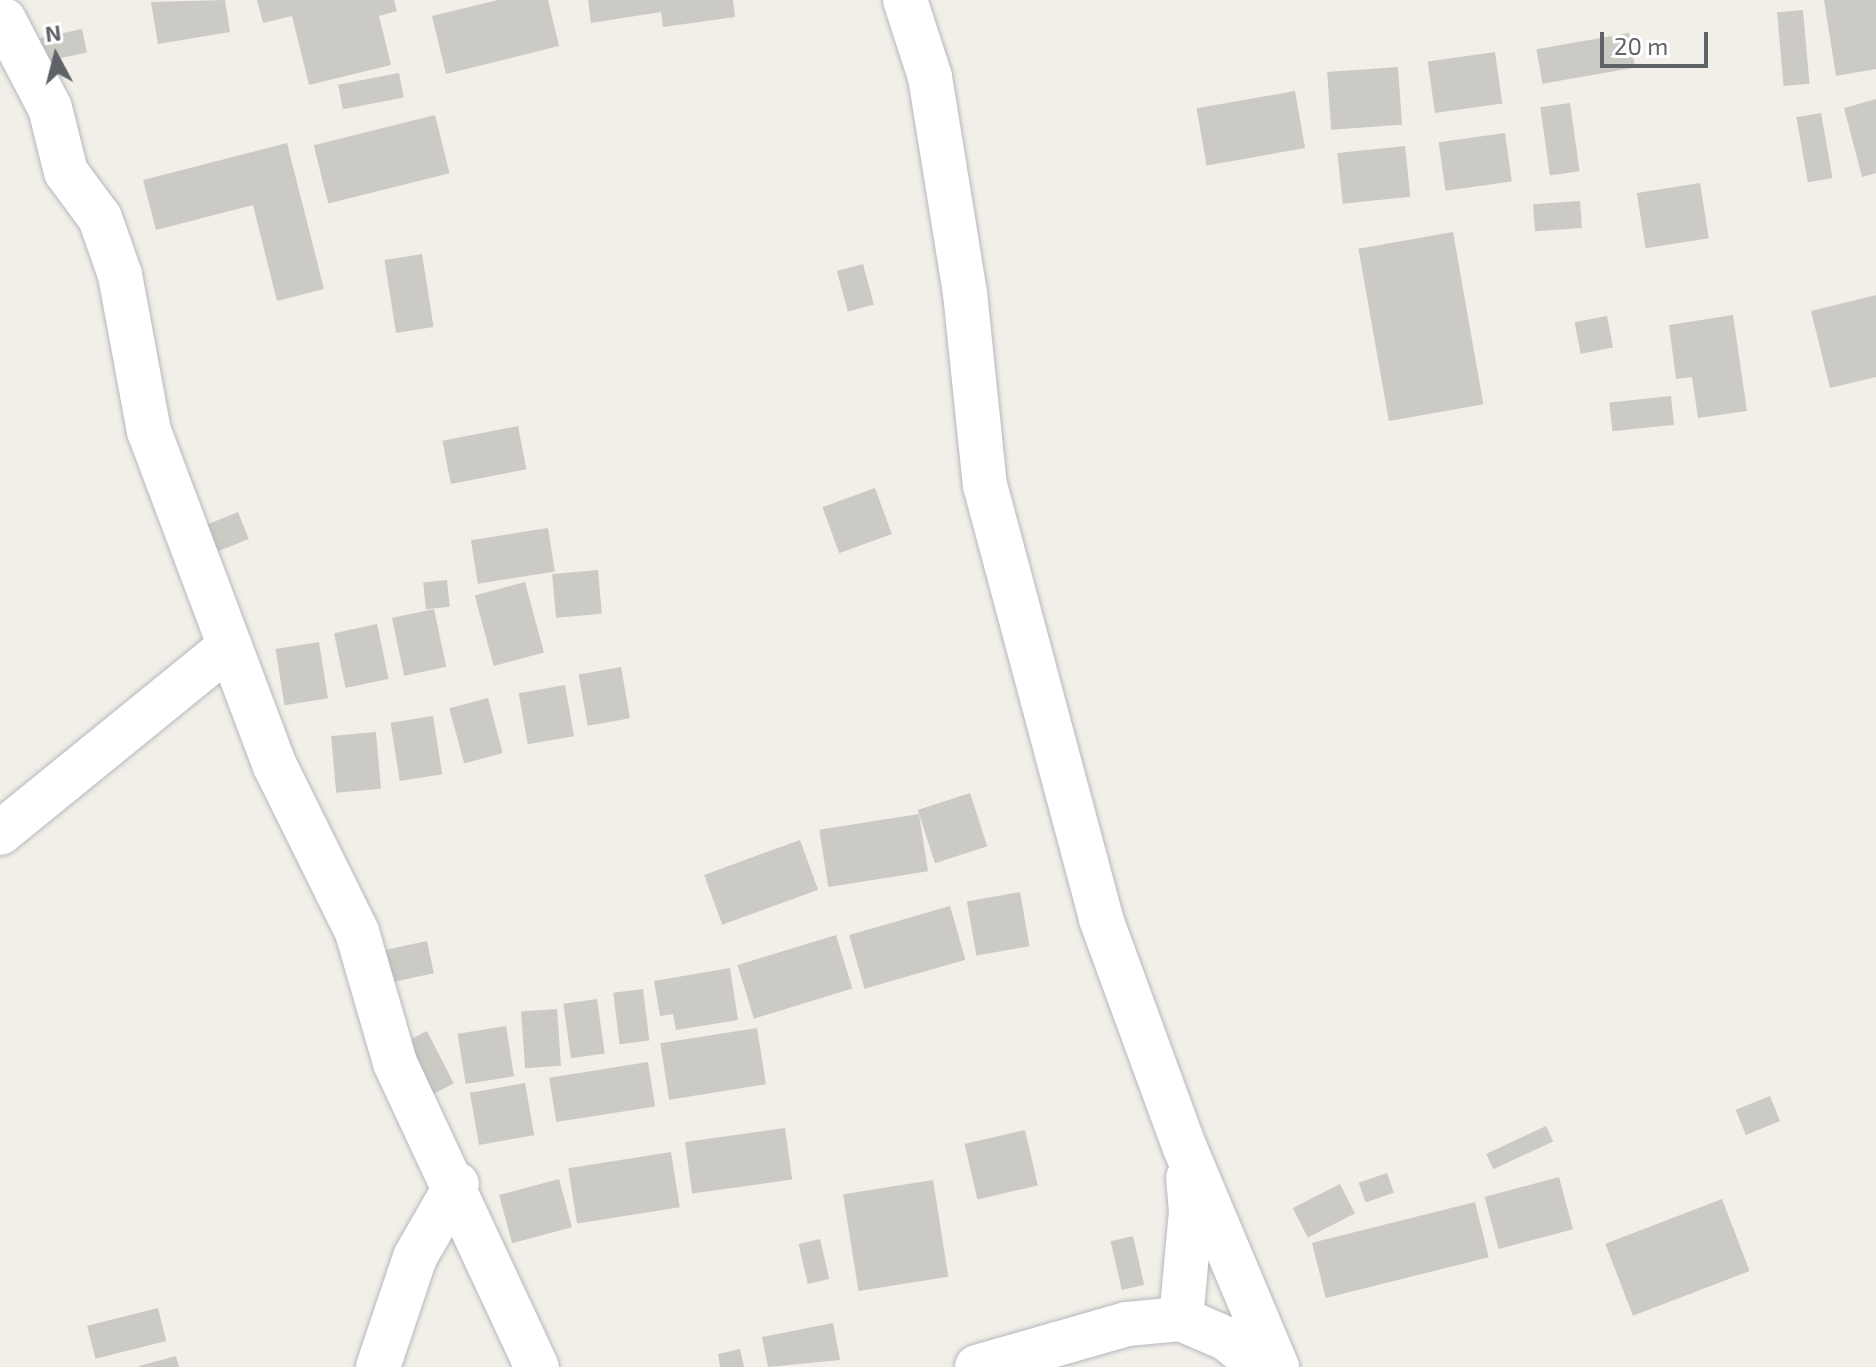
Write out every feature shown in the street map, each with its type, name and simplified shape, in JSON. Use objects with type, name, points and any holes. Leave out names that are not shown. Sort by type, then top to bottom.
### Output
[{"type":"street","points":[[905,0],[933,92],[965,293],[985,485],[1101,919],[1185,1148],[1277,1367]]},
{"type":"street","points":[[12,14],[50,108],[66,172],[100,218],[120,275],[149,431],[275,766],[357,932],[395,1063],[457,1184],[537,1367]]},
{"type":"street","points":[[0,833],[230,646]]},
{"type":"street","points":[[1181,1319],[1191,1211],[1185,1148]]},
{"type":"street","points":[[378,1367],[415,1257],[457,1184]]},
{"type":"street","points":[[977,1367],[1127,1324],[1181,1319],[1227,1339],[1261,1367]]},
{"type":"building","points":[[225,0],[230,32],[158,44],[151,2]]},
{"type":"building","points":[[257,0],[394,0],[397,11],[379,16],[391,65],[309,85],[292,16],[263,23]]},
{"type":"building","points":[[498,0],[548,0],[559,46],[446,74],[432,16]]},
{"type":"building","points":[[588,0],[733,0],[735,17],[663,27],[661,12],[591,23]]},
{"type":"building","points":[[1824,0],[1876,0],[1876,69],[1836,76]]},
{"type":"building","points":[[1803,10],[1809,84],[1784,86],[1777,12]]},
{"type":"building","points":[[82,29],[87,52],[41,62],[36,39]]},
{"type":"building","points":[[1629,33],[1635,67],[1543,84],[1536,49]]},
{"type":"building","points":[[1495,52],[1502,103],[1435,113],[1428,61]]},
{"type":"building","points":[[1398,67],[1402,125],[1331,130],[1327,72]]},
{"type":"building","points":[[399,73],[404,98],[343,109],[338,85]]},
{"type":"building","points":[[1295,91],[1305,148],[1207,165],[1197,108]]},
{"type":"building","points":[[1876,99],[1876,173],[1862,177],[1844,108]]},
{"type":"building","points":[[1570,103],[1580,171],[1550,176],[1540,107]]},
{"type":"building","points":[[1821,113],[1832,178],[1808,182],[1796,117]]},
{"type":"building","points":[[435,115],[450,173],[328,203],[314,145]]},
{"type":"building","points":[[1505,133],[1512,182],[1445,191],[1439,142]]},
{"type":"building","points":[[287,143],[324,289],[277,301],[253,205],[156,230],[143,180]]},
{"type":"building","points":[[1405,146],[1410,197],[1343,204],[1337,153]]},
{"type":"building","points":[[1700,183],[1709,238],[1646,248],[1637,193]]},
{"type":"building","points":[[1580,201],[1582,228],[1535,231],[1533,204]]},
{"type":"building","points":[[1453,232],[1483,404],[1389,421],[1358,249]]},
{"type":"building","points":[[422,254],[434,327],[396,333],[384,260]]},
{"type":"building","points":[[863,264],[874,305],[848,312],[837,271]]},
{"type":"building","points":[[1876,295],[1876,377],[1830,388],[1811,311]]},
{"type":"building","points":[[1733,315],[1747,411],[1698,418],[1692,377],[1676,379],[1669,325]]},
{"type":"building","points":[[1607,316],[1613,347],[1581,354],[1575,322]]},
{"type":"building","points":[[1671,396],[1674,425],[1612,431],[1609,402]]},
{"type":"building","points":[[518,426],[526,469],[451,484],[442,441]]},
{"type":"building","points":[[875,488],[892,534],[839,553],[822,507]]},
{"type":"building","points":[[238,512],[249,539],[212,554],[201,527]]},
{"type":"building","points":[[548,528],[555,571],[478,584],[471,540]]},
{"type":"building","points":[[598,570],[602,614],[556,618],[552,574]]},
{"type":"building","points":[[447,580],[450,607],[426,609],[423,583]]},
{"type":"building","points":[[525,582],[544,653],[494,666],[475,595]]},
{"type":"building","points":[[434,609],[446,667],[404,676],[392,618]]},
{"type":"building","points":[[377,624],[389,679],[346,688],[334,633]]},
{"type":"building","points":[[319,642],[328,698],[284,705],[276,649]]},
{"type":"building","points":[[621,667],[630,718],[588,726],[579,674]]},
{"type":"building","points":[[565,685],[574,736],[528,744],[519,693]]},
{"type":"building","points":[[488,698],[503,753],[464,763],[449,708]]},
{"type":"building","points":[[433,716],[442,774],[400,781],[391,723]]},
{"type":"building","points":[[376,732],[381,789],[336,793],[331,736]]},
{"type":"building","points":[[970,793],[987,846],[935,863],[918,810]]},
{"type":"building","points":[[919,814],[928,871],[828,887],[819,830]]},
{"type":"building","points":[[800,840],[818,890],[722,925],[704,875]]},
{"type":"building","points":[[1020,892],[1030,946],[976,956],[967,901]]},
{"type":"building","points":[[950,906],[965,960],[865,989],[849,935]]},
{"type":"building","points":[[836,935],[852,989],[754,1019],[738,965]]},
{"type":"building","points":[[427,941],[434,973],[379,985],[372,953]]},
{"type":"building","points":[[730,968],[738,1020],[676,1030],[673,1014],[660,1016],[654,981]]},
{"type":"building","points":[[643,989],[649,1041],[620,1044],[613,993]]},
{"type":"building","points":[[597,999],[605,1053],[571,1058],[563,1004]]},
{"type":"building","points":[[557,1009],[561,1066],[525,1068],[521,1012]]},
{"type":"building","points":[[506,1026],[514,1076],[466,1084],[458,1034]]},
{"type":"building","points":[[757,1028],[766,1084],[669,1100],[660,1043]]},
{"type":"building","points":[[427,1031],[454,1084],[425,1098],[398,1046]]},
{"type":"building","points":[[648,1062],[655,1106],[556,1122],[549,1078]]},
{"type":"building","points":[[525,1083],[534,1135],[479,1145],[470,1093]]},
{"type":"building","points":[[1770,1096],[1780,1121],[1746,1135],[1736,1110]]},
{"type":"building","points":[[1546,1126],[1553,1141],[1493,1169],[1486,1154]]},
{"type":"building","points":[[785,1128],[792,1179],[692,1194],[685,1142]]},
{"type":"building","points":[[1025,1130],[1038,1186],[977,1199],[965,1144]]},
{"type":"building","points":[[671,1152],[680,1207],[577,1224],[568,1168]]},
{"type":"building","points":[[1387,1173],[1394,1193],[1365,1203],[1359,1183]]},
{"type":"building","points":[[1559,1177],[1573,1229],[1499,1249],[1485,1197]]},
{"type":"building","points":[[559,1179],[572,1227],[512,1243],[499,1195]]},
{"type":"building","points":[[933,1180],[948,1277],[858,1291],[843,1194]]},
{"type":"building","points":[[1340,1184],[1355,1213],[1308,1237],[1293,1208]]},
{"type":"building","points":[[1722,1199],[1750,1271],[1633,1316],[1605,1244]]},
{"type":"building","points":[[1475,1202],[1489,1257],[1326,1298],[1312,1243]]},
{"type":"building","points":[[1133,1236],[1144,1285],[1122,1290],[1111,1241]]},
{"type":"building","points":[[820,1239],[829,1279],[808,1284],[799,1244]]},
{"type":"building","points":[[158,1308],[166,1341],[95,1359],[87,1326]]},
{"type":"building","points":[[833,1323],[840,1360],[768,1367],[762,1337]]},
{"type":"building","points":[[740,1349],[744,1367],[720,1367],[718,1354]]},
{"type":"building","points":[[176,1356],[179,1367],[139,1367],[139,1366]]}]
